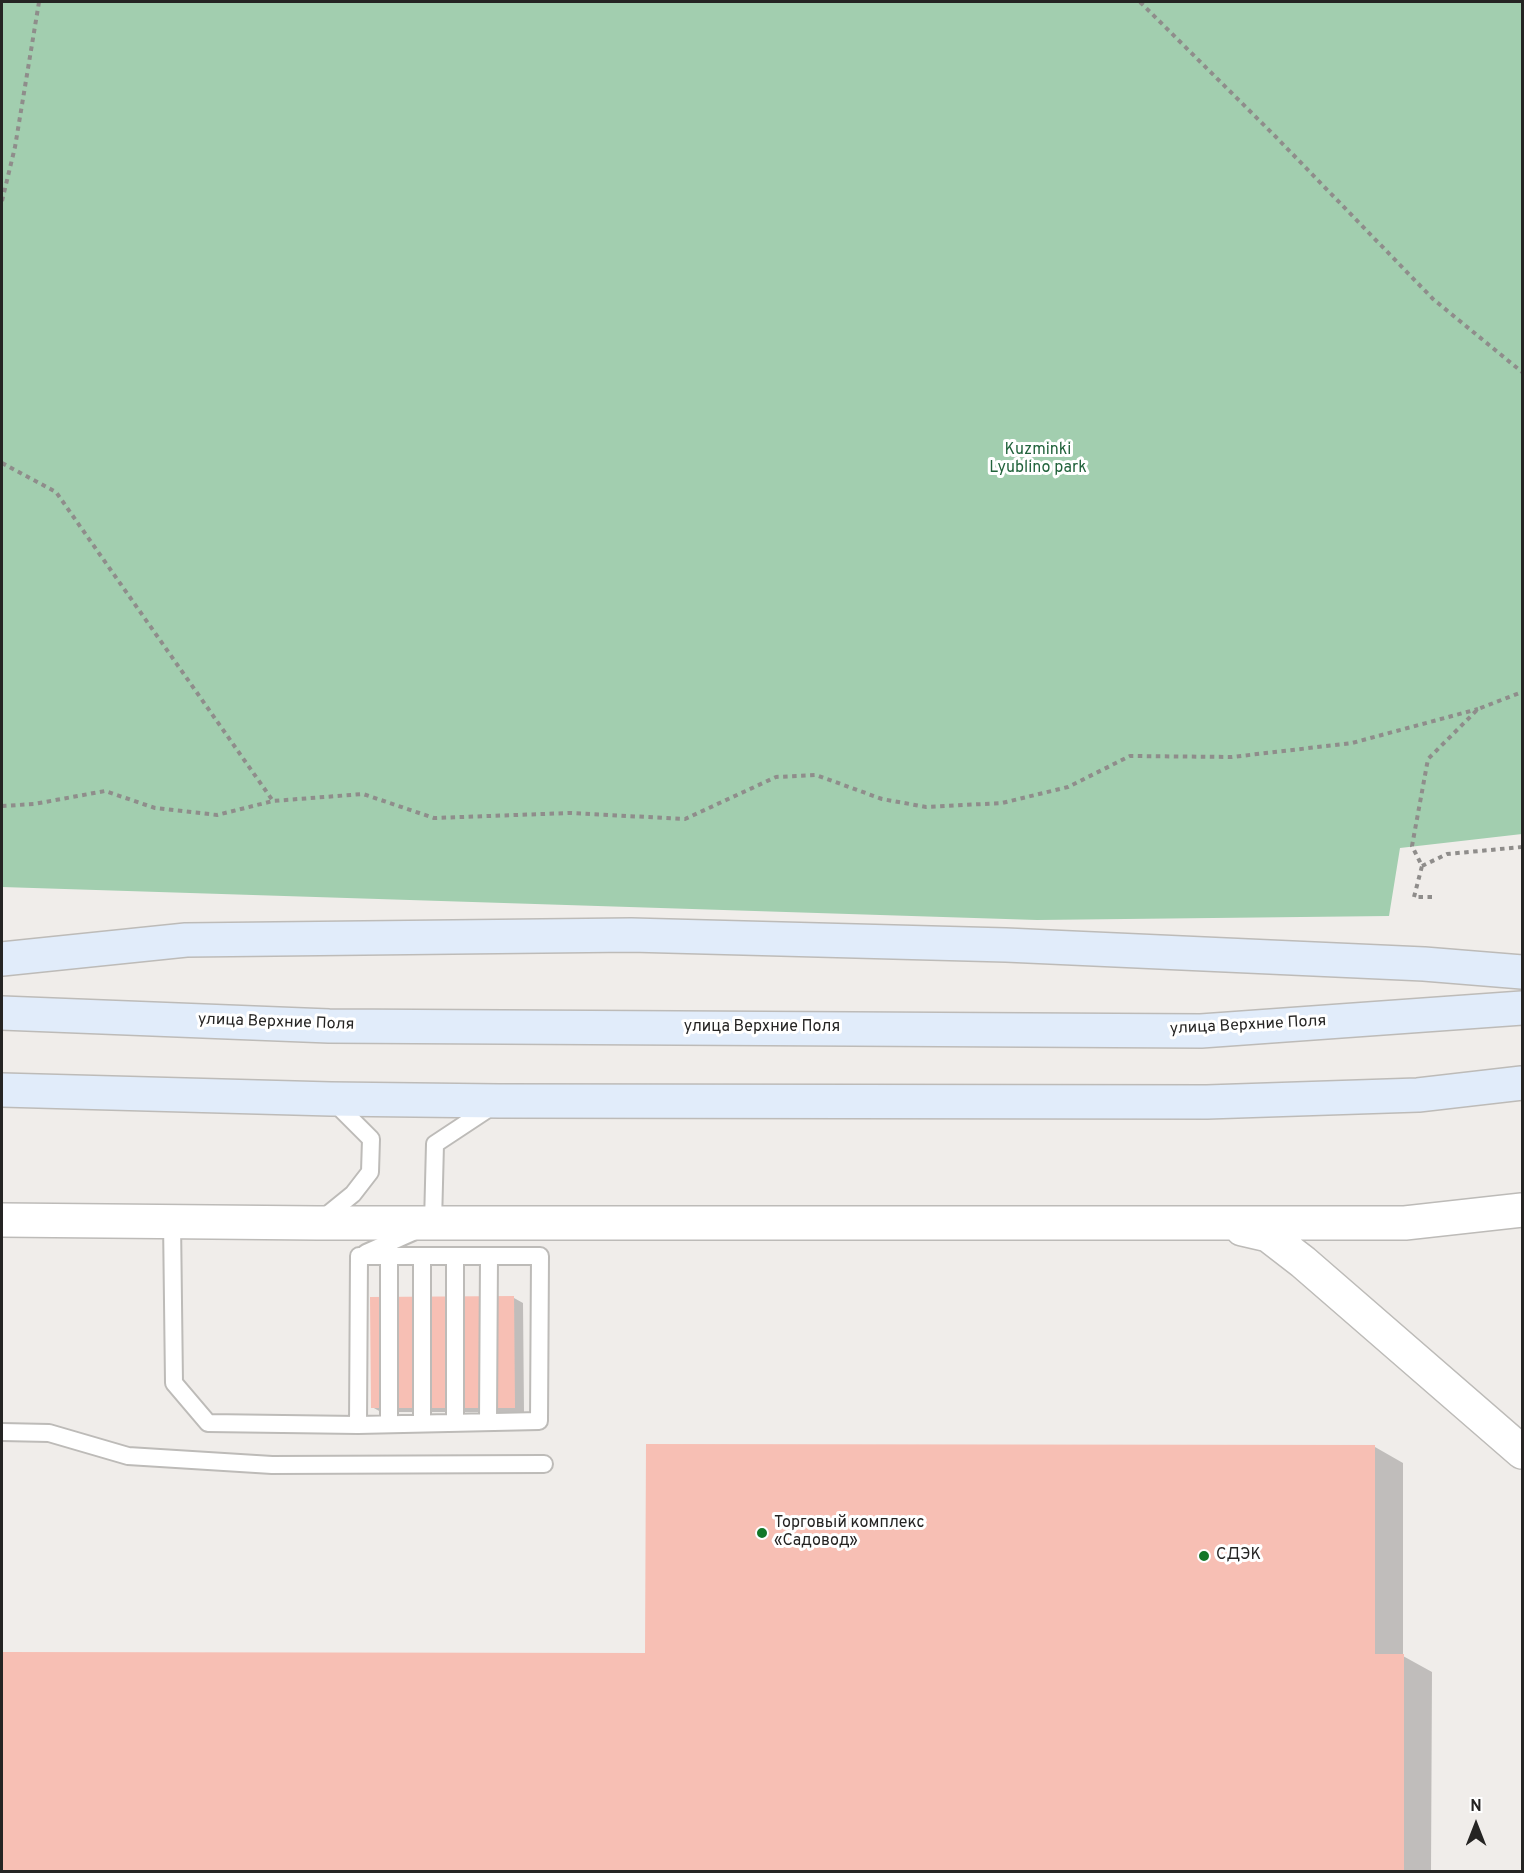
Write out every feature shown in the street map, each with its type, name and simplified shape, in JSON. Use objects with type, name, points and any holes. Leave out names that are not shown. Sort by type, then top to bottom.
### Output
[{"type":"main road","points":[[2,959],[186,940],[631,935],[1006,945],[1424,964],[1522,972]]},
{"type":"main road","name":"улица Верхние Поля","points":[[2,1012],[329,1026],[1201,1031],[1522,1008]]},
{"type":"main road","points":[[2,1090],[500,1101],[1207,1102],[1418,1095],[1522,1083]]},
{"type":"street","points":[[1405,1223],[1522,1210]]},
{"type":"street","points":[[2,1220],[317,1223],[1405,1223],[1522,1227]]},
{"type":"street","points":[[1219,1223],[1268,1235],[1311,1269],[1522,1452]]},
{"type":"lane","points":[[317,1223],[353,1194],[370,1172],[371,1139],[331,1099]]},
{"type":"lane","points":[[359,1256],[433,1223],[435,1144],[500,1101]]},
{"type":"lane","points":[[172,1221],[174,1383],[208,1424],[358,1425],[538,1421],[540,1256],[359,1256]]},
{"type":"lane","points":[[358,1425],[359,1256]]},
{"type":"lane","points":[[389,1256],[389,1424]]},
{"type":"lane","points":[[422,1256],[422,1424]]},
{"type":"lane","points":[[455,1256],[455,1423]]},
{"type":"lane","points":[[488,1422],[489,1256]]},
{"type":"lane","points":[[2,1432],[49,1433],[128,1456],[272,1465],[544,1464]]},
{"type":"path","points":[[2,201],[15,147],[39,2]]},
{"type":"path","points":[[1140,2],[1267,128],[1433,299],[1522,372]]},
{"type":"path","points":[[2,463],[57,492],[273,801]]},
{"type":"path","points":[[2,806],[34,804],[105,791],[154,808],[217,815],[273,801],[363,794],[434,818],[570,813],[685,819],[776,777],[816,775],[882,799],[926,807],[1002,803],[1068,786],[1130,756],[1232,758],[1352,743],[1478,709],[1522,692]]},
{"type":"path","points":[[1432,897],[1414,897],[1422,866],[1412,846],[1428,759],[1478,709]]},
{"type":"path","points":[[1422,866],[1447,854],[1522,847]]},
{"type":"green space","name":"Kuzminki Lyublino park","points":[[2,2],[1522,2],[1522,834],[1400,848],[1389,916],[1037,920],[2,887]]},
{"type":"building","points":[[514,1296],[515,1408],[371,1408],[370,1297]]},
{"type":"building","points":[[646,1444],[1375,1445],[1375,1654],[1404,1654],[1404,1872],[2,1872],[2,1652],[645,1653]]},
{"type":"place","name":"Торговый комплекс «Садовод»","points":[[762,1533]]},
{"type":"place","name":"СДЭК","points":[[1204,1556]]}]
